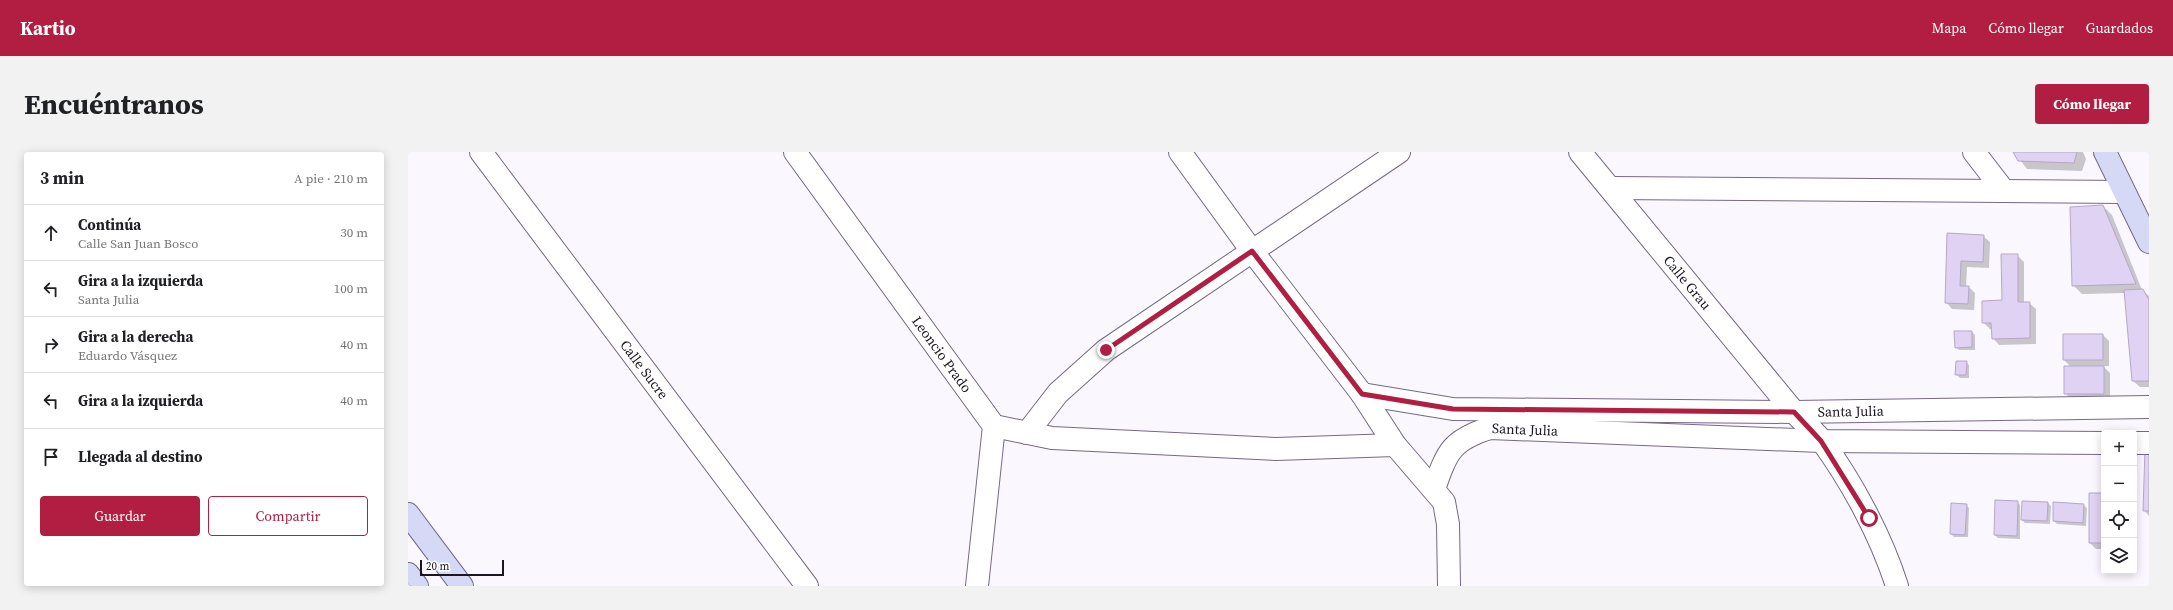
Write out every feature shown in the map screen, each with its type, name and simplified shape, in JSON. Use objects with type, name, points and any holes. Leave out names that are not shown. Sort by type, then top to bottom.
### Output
[{"type":"street","name":"Calle Sucre","points":[[481,152],[807,586]]},
{"type":"street","name":"Leoncio Prado","points":[[795,152],[994,426]]},
{"type":"street","points":[[1180,152],[1252,251],[1362,394],[1395,445],[1444,502],[1448,524],[1449,586]]},
{"type":"street","points":[[1027,433],[1058,393],[1106,350],[1400,152]]},
{"type":"street","name":"Calle Grau","points":[[1580,152],[1612,188],[1794,412],[1821,441],[1869,518],[1889,562],[1897,586]]},
{"type":"street","points":[[1974,152],[2004,191]]},
{"type":"street","points":[[2105,152],[2149,242]]},
{"type":"street","points":[[1612,188],[2124,192]]},
{"type":"street","name":"Santa Julia","points":[[1362,394],[1453,409],[1794,412],[2149,407]]},
{"type":"street","points":[[977,586],[994,426],[1052,438],[1276,449],[1395,445]]},
{"type":"street","name":"Santa Julia","points":[[1434,489],[1445,456],[1467,435],[1490,428],[1821,441],[2101,443]]},
{"type":"street","points":[[2137,443],[2149,443]]},
{"type":"street","points":[[408,514],[462,586]]},
{"type":"street","points":[[408,574],[417,586]]},
{"type":"building","points":[[2013,152],[2077,152],[2074,163],[2018,161]]},
{"type":"building","points":[[2103,205],[2136,284],[2072,286],[2070,207]]},
{"type":"building","points":[[1947,233],[1984,235],[1983,262],[1961,261],[1960,286],[1969,286],[1968,304],[1945,303]]},
{"type":"building","points":[[2001,254],[2018,254],[2018,302],[2030,302],[2030,338],[1992,339],[1991,323],[1982,323],[1982,301],[2002,300]]},
{"type":"building","points":[[2143,289],[2149,300],[2149,381],[2132,381],[2124,290]]},
{"type":"building","points":[[1954,331],[1972,331],[1972,347],[1955,348]]},
{"type":"building","points":[[2063,334],[2103,334],[2103,360],[2063,360]]},
{"type":"building","points":[[1956,361],[1967,361],[1966,375],[1955,375]]},
{"type":"building","points":[[2064,366],[2104,366],[2104,394],[2064,394]]},
{"type":"building","points":[[2145,449],[2149,449],[2149,511],[2143,511]]},
{"type":"building","points":[[2089,493],[2101,493],[2101,543],[2089,543]]},
{"type":"building","points":[[1995,500],[2018,501],[2017,536],[1994,535]]},
{"type":"building","points":[[2022,501],[2048,502],[2047,521],[2021,520]]},
{"type":"building","points":[[2053,502],[2084,504],[2083,523],[2053,521]]},
{"type":"building","points":[[1951,503],[1967,504],[1965,535],[1950,534]]},
{"type":"route","points":[[1106,350],[1252,251],[1362,394],[1453,409],[1794,412],[1821,441],[1869,518]]}]
